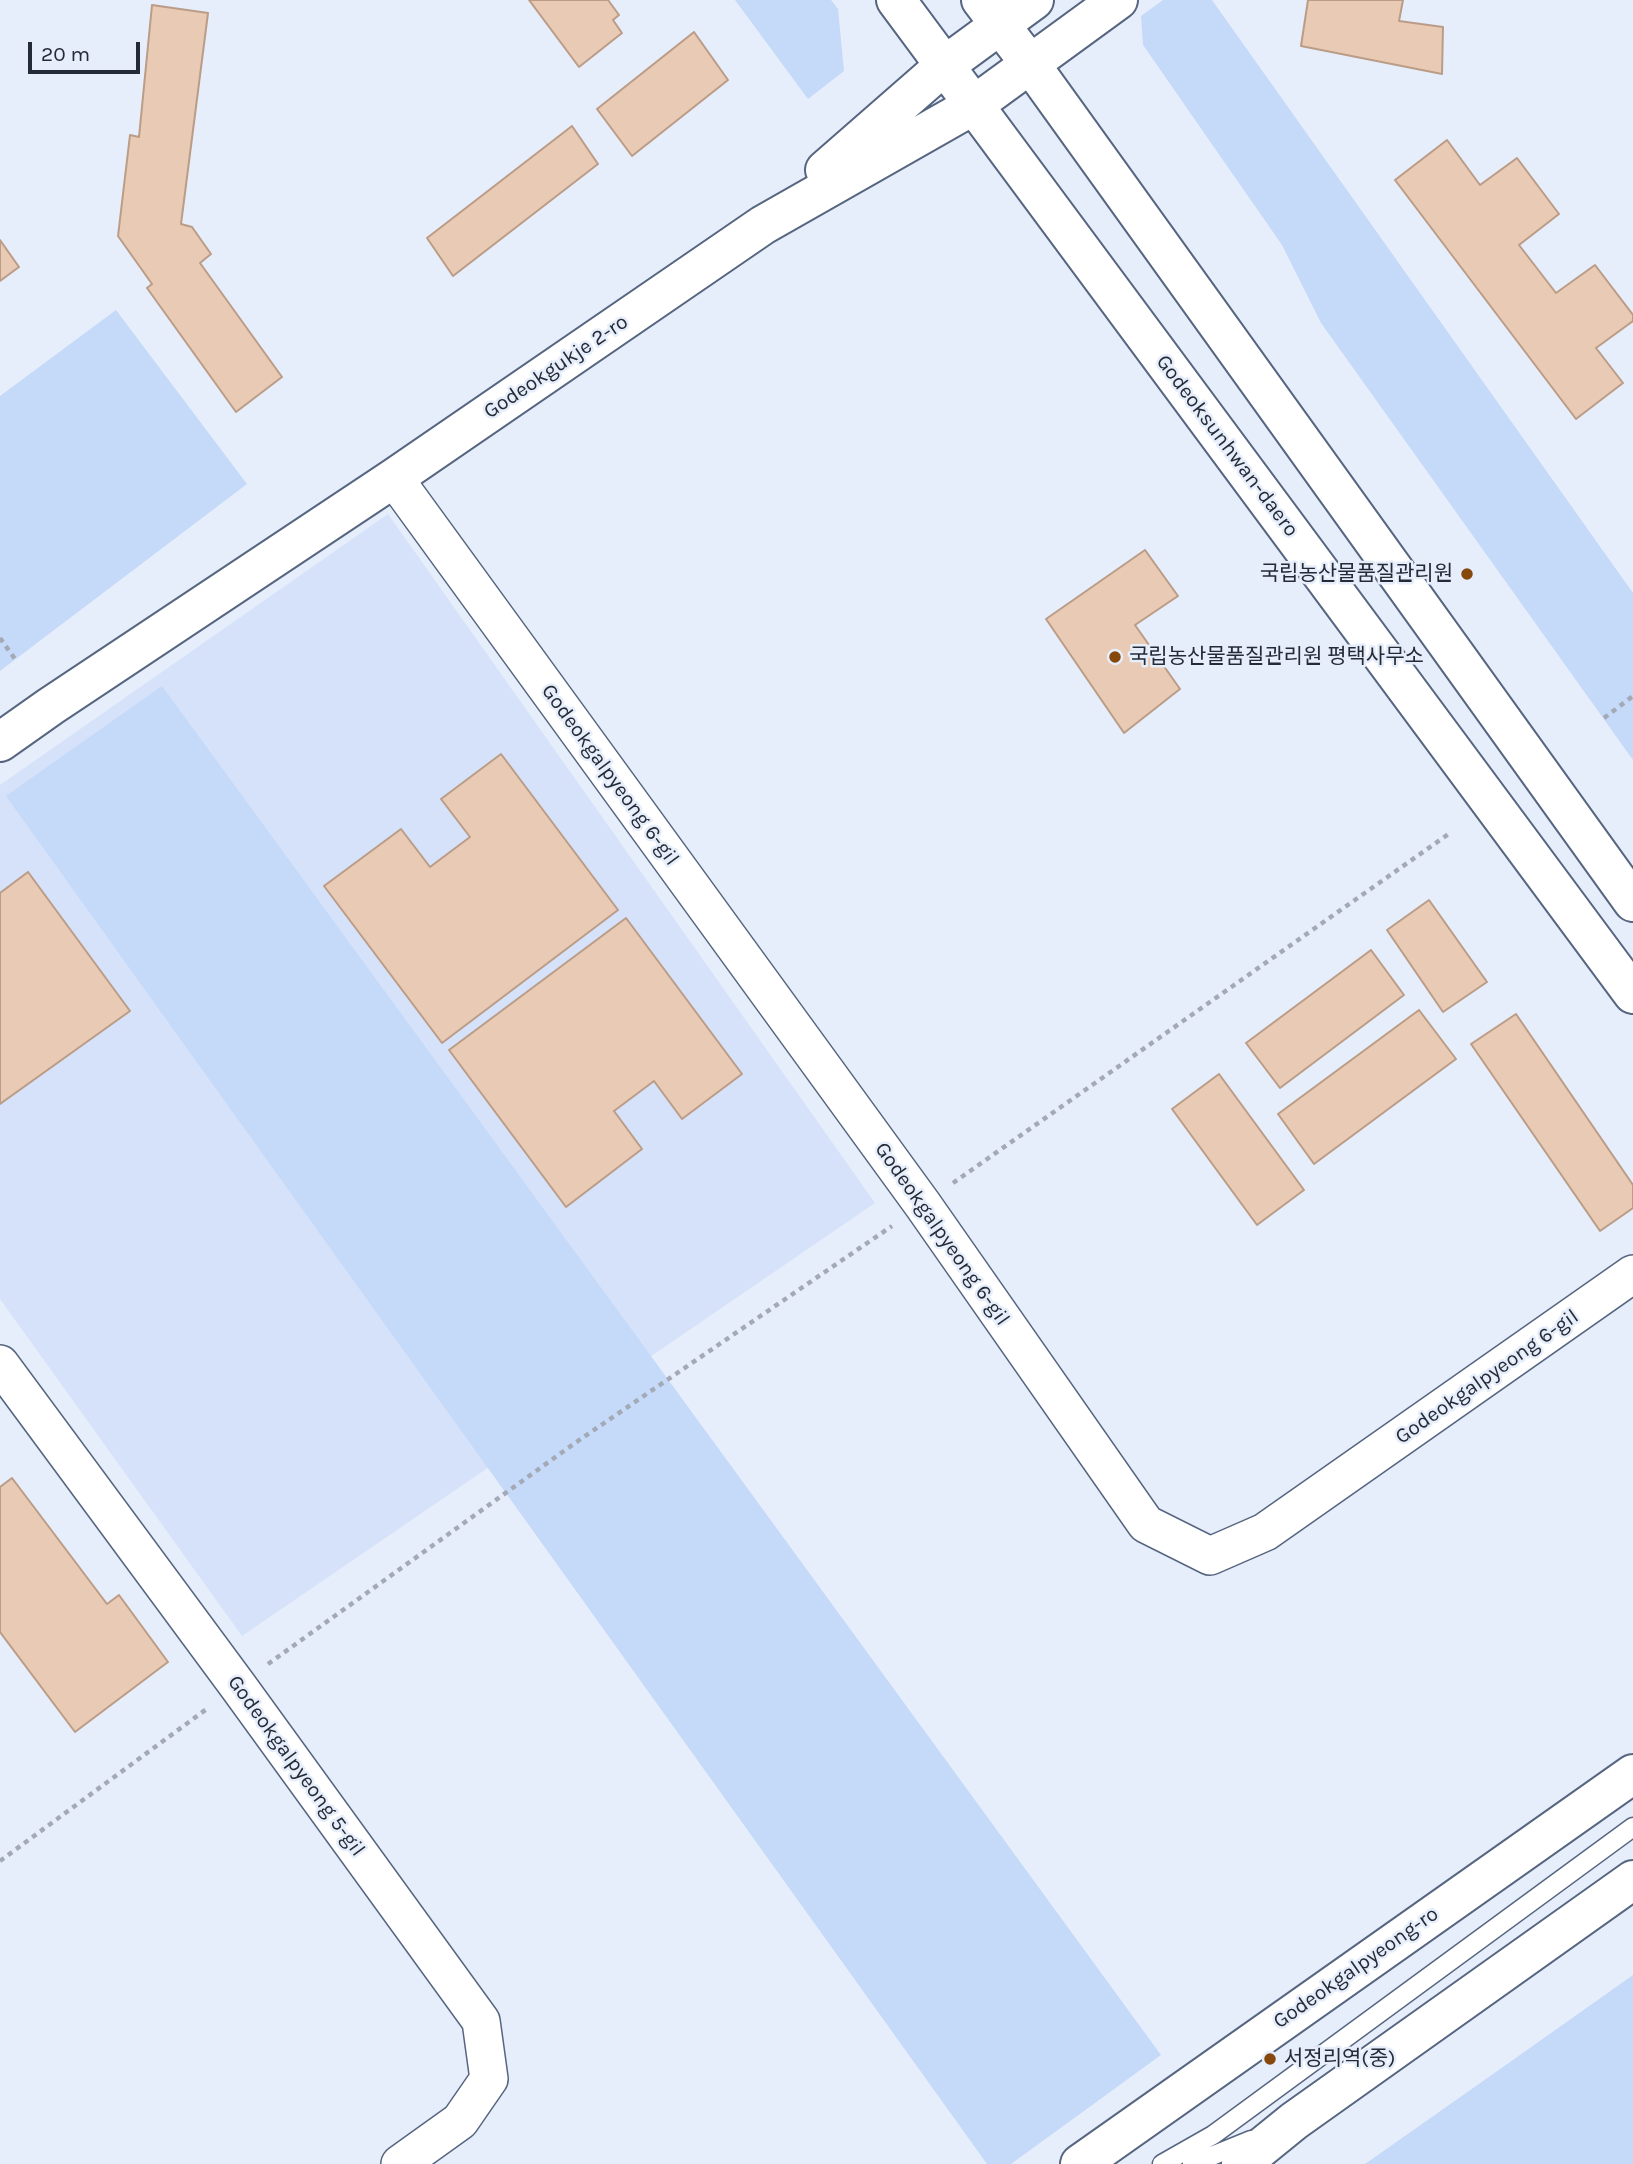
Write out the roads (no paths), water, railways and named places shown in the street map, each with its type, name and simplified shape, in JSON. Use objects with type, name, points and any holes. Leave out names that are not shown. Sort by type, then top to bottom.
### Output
[{"type":"street","name":"Godeoksunhwan-daero","points":[[896,0],[1633,994]]},
{"type":"street","points":[[763,225],[944,66],[991,13],[1034,0]]},
{"type":"street","name":"Godeokgukje 2-ro","points":[[0,742],[394,478],[763,225],[974,105],[1118,0]]},
{"type":"street","points":[[991,13],[1633,902]]},
{"type":"street","name":"Godeokgalpyeong 6-gil","points":[[394,478],[923,1205],[1146,1524],[1210,1556],[1265,1532],[1633,1274]]},
{"type":"street","name":"Godeokgalpyeong 5-gil","points":[[0,1364],[481,2021],[489,2079],[460,2121],[400,2164]]},
{"type":"street","name":"Godeokgalpyeong-ro","points":[[1080,2164],[1633,1773]]},
{"type":"street","points":[[1241,2164],[1294,2121],[1633,1880]]},
{"type":"lane","points":[[1162,2164],[1213,2135],[1633,1827]]},
{"type":"lane","points":[[1192,2164],[1294,2121]]},
{"type":"place","name":"국립농산물품질관리원","points":[[1467,574]]},
{"type":"place","name":"국립농산물품질관리원 평택사무소","points":[[1115,657]]},
{"type":"place","name":"서정리역(중)","points":[[1270,2059]]}]
